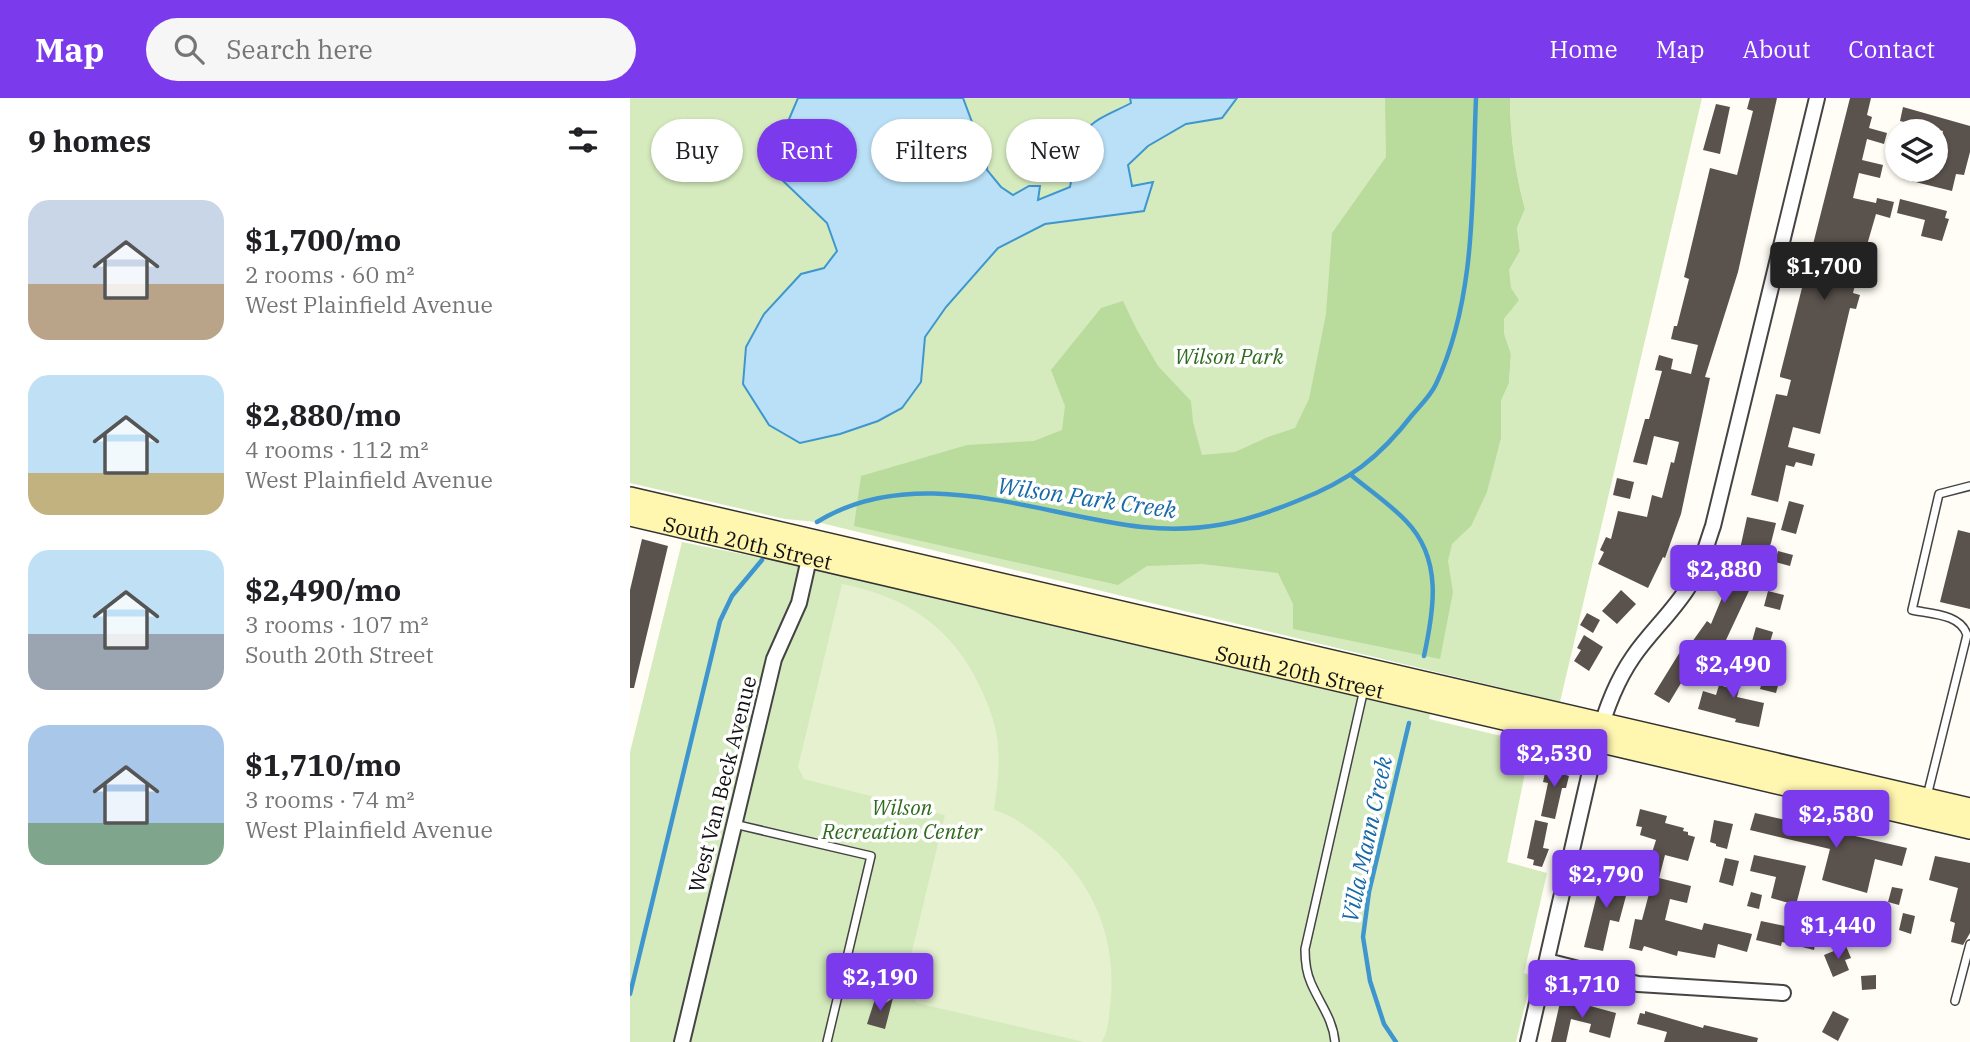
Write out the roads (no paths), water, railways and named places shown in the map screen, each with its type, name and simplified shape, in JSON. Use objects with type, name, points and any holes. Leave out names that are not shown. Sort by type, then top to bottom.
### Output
[{"type":"street","points":[[1528,1042],[1599,732],[1612,692],[1633,656],[1670,614],[1699,568],[1713,526],[1817,98]]},
{"type":"street","name":"South 20th Street","points":[[630,498],[733,531]]},
{"type":"street","name":"South 20th Street","points":[[630,515],[733,531],[805,546],[1367,677],[1924,808],[1970,828]]},
{"type":"street","name":"West Van Beck Avenue","points":[[682,1042],[774,659],[799,603],[805,546]]},
{"type":"street","name":"South 20th Street","points":[[1924,808],[1970,809]]},
{"type":"street","points":[[1546,961],[1638,984],[1783,993]]},
{"type":"lane","points":[[1924,808],[1967,635],[1964,626],[1956,620],[1912,610],[1939,494],[1970,486]]},
{"type":"lane","points":[[1335,1042],[1329,1015],[1311,983],[1306,967],[1305,949],[1367,677]]},
{"type":"lane","points":[[733,823],[871,856],[827,1042]]},
{"type":"lane","points":[[1955,1001],[1970,944]]},
{"type":"water","points":[[798,98],[963,98],[971,119],[871,119],[871,182],[992,182],[992,176],[1013,195],[1029,186],[1040,186],[1038,200],[1070,187],[1071,182],[1104,182],[1104,119],[1100,119],[1131,103],[1130,98],[1237,98],[1222,118],[1186,124],[1148,146],[1128,165],[1132,186],[1153,182],[1144,211],[1045,224],[998,248],[946,307],[925,337],[921,382],[902,408],[878,421],[840,434],[800,443],[769,425],[743,384],[746,347],[764,314],[801,274],[824,268],[837,251],[827,223],[784,182],[857,182],[857,119],[789,119]]},
{"type":"waterway","name":"Wilson Park Creek","points":[[817,522],[855,504],[895,495],[936,494],[977,497],[1142,527],[1184,529],[1240,520],[1277,509],[1348,476],[1375,456],[1426,400],[1436,384],[1449,351],[1459,316],[1470,244],[1476,98]]},
{"type":"waterway","points":[[1351,475],[1406,521],[1426,552],[1433,586],[1431,621],[1424,656]]},
{"type":"waterway","name":"Wilson Park Creek","points":[[630,994],[720,621],[732,596],[762,560]]},
{"type":"waterway","name":"Villa Mann Creek","points":[[1396,1042],[1384,1024],[1370,981],[1363,937],[1369,892],[1409,723]]},
{"type":"park label","name":"Wilson Park","points":[[1229,356]]},
{"type":"park label","name":"Wilson Recreation Center","points":[[902,819]]}]
